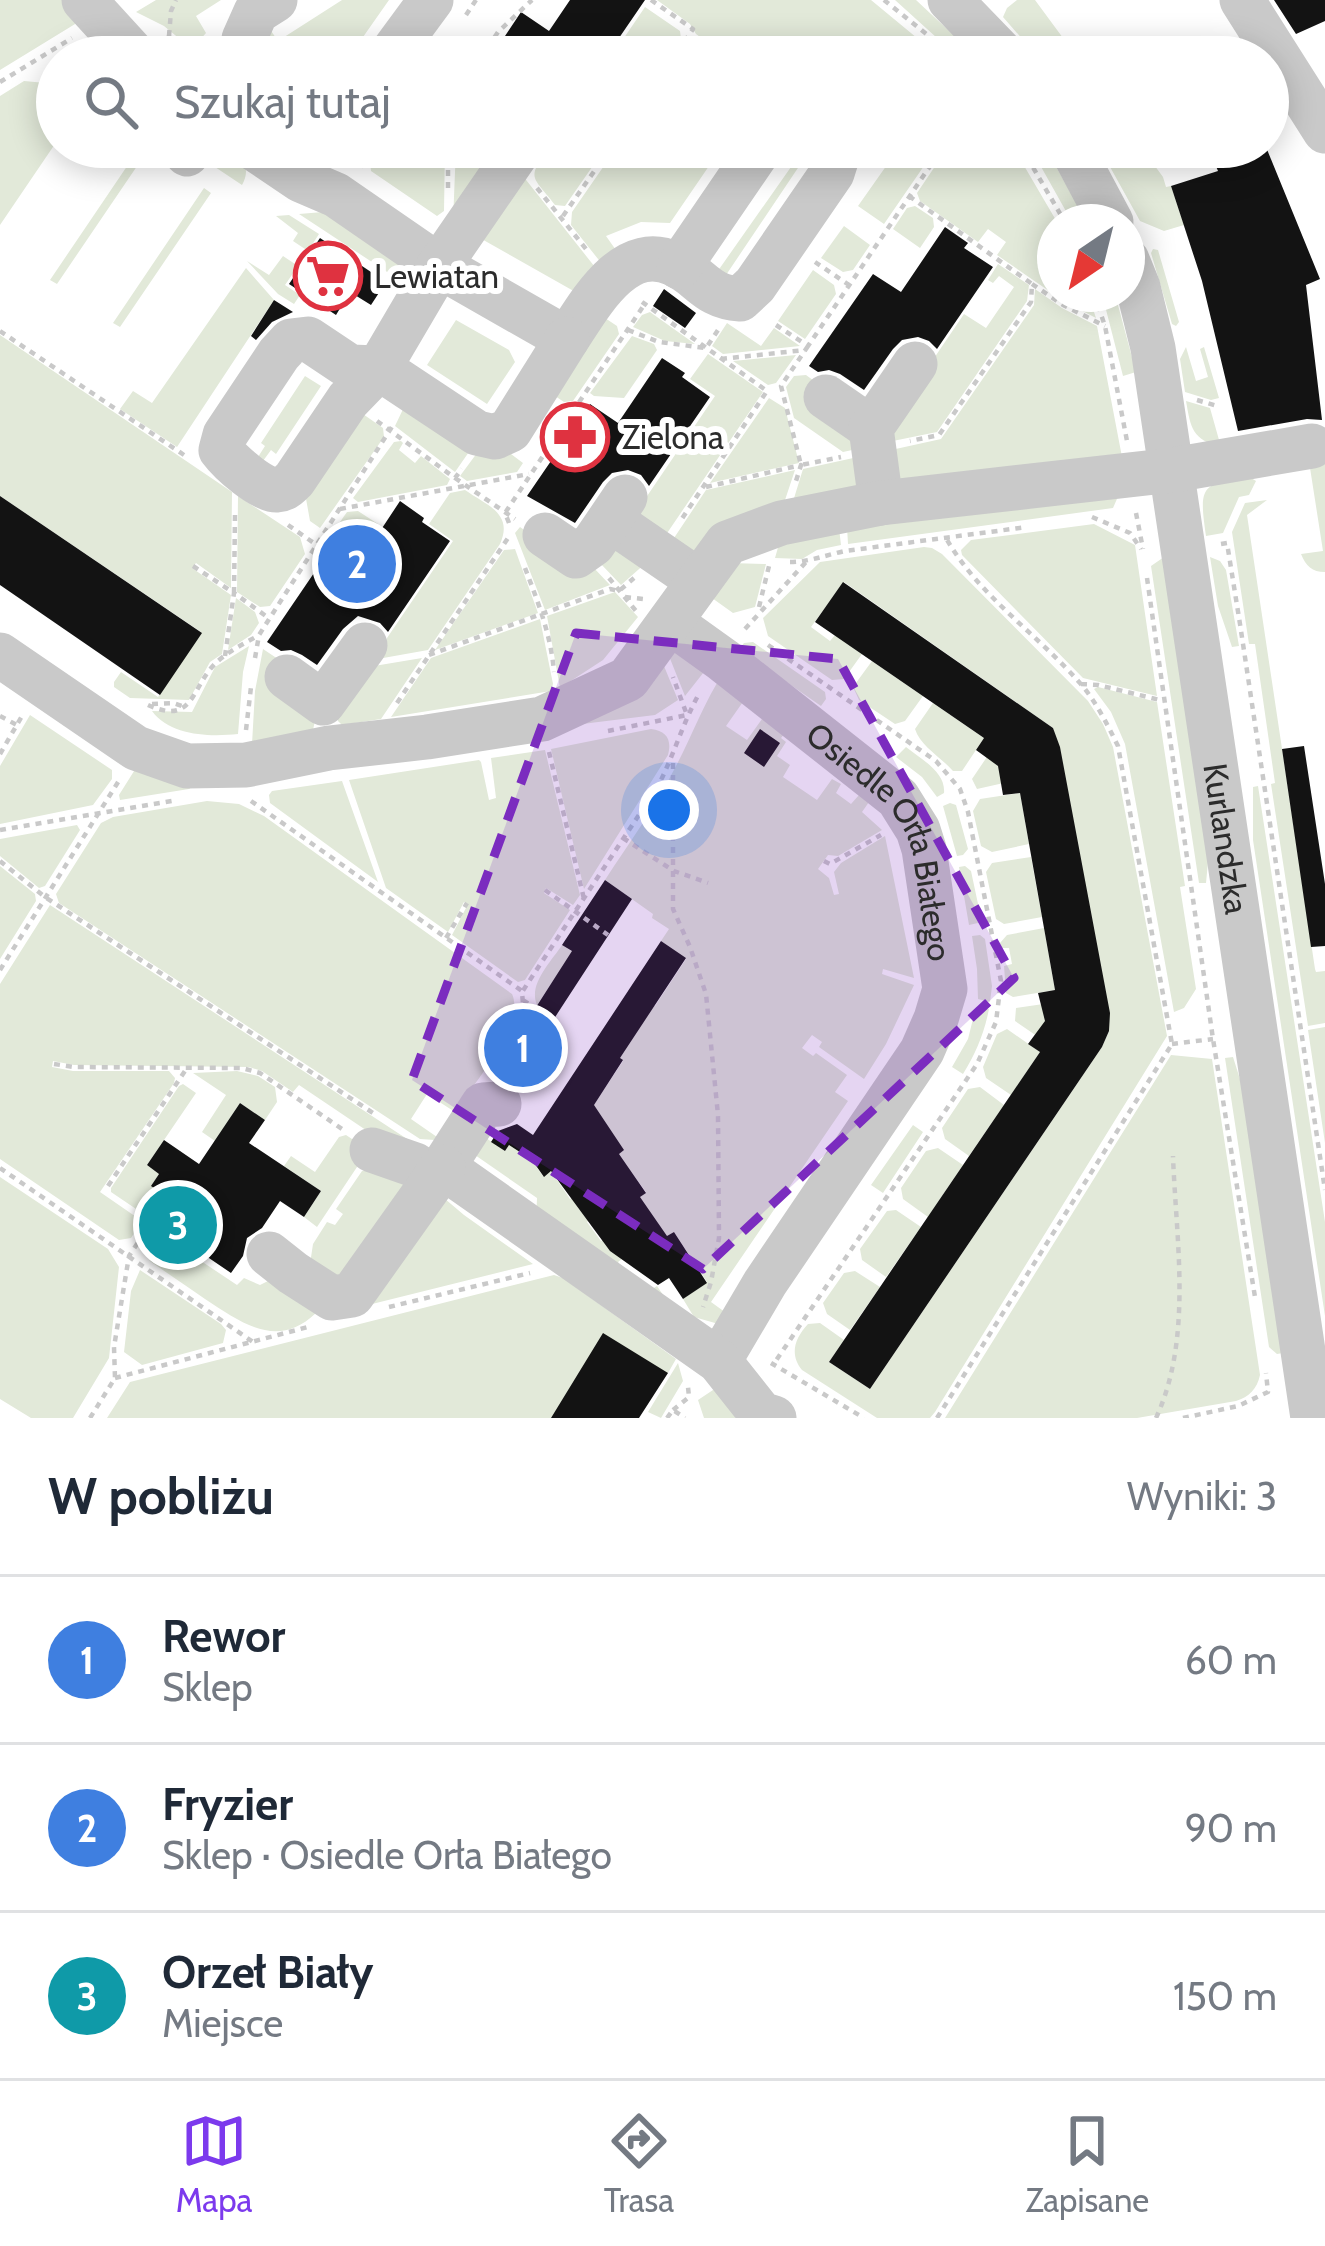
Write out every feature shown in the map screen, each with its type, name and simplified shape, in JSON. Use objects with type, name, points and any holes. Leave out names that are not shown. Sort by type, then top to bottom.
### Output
[{"type":"street","points":[[245,36],[256,12],[274,0]]},
{"type":"street","points":[[404,36],[431,0]]},
{"type":"street","points":[[1242,0],[1265,36]]},
{"type":"street","points":[[92,10],[135,36]]},
{"type":"street","points":[[1289,74],[1325,131]]},
{"type":"street","points":[[304,168],[439,266],[567,339]]},
{"type":"street","points":[[507,168],[364,384],[495,437],[510,430],[567,339],[627,291],[626,267],[650,260],[676,265],[722,298],[740,299],[755,285],[834,168]]},
{"type":"street","points":[[676,265],[746,168]]},
{"type":"street","points":[[1082,168],[1101,204]]},
{"type":"street","name":"Kurlandzka","points":[[1144,312],[1172,470],[1313,1418]]},
{"type":"street","points":[[881,503],[871,428],[915,364]]},
{"type":"street","points":[[826,397],[871,428]]},
{"type":"street","points":[[0,655],[142,720],[187,766],[244,780],[350,745],[542,719],[552,729],[628,679],[727,543],[782,523],[881,503],[1172,470],[1312,446]]},
{"type":"street","points":[[530,538],[576,556],[593,544],[618,509],[699,581]]},
{"type":"street","name":"Osiedle Orła Białego","points":[[670,622],[898,798],[918,830],[923,849],[945,989],[922,1051],[764,1283],[719,1360]]},
{"type":"street","points":[[350,745],[279,683],[364,645]]},
{"type":"street","points":[[269,1254],[332,1298],[352,1295],[496,1085]]},
{"type":"street","points":[[373,1132],[415,1165],[439,1172],[719,1360],[776,1413]]},
{"type":"path","points":[[158,36],[176,0]]},
{"type":"path","points":[[495,36],[532,0]]},
{"type":"path","points":[[651,0],[693,28],[688,36]]},
{"type":"path","points":[[884,0],[928,36]]},
{"type":"path","points":[[59,36],[92,10]]},
{"type":"path","points":[[934,36],[965,19]]},
{"type":"path","points":[[0,82],[36,54]]},
{"type":"path","points":[[447,204],[448,168]]},
{"type":"path","points":[[529,168],[562,218],[627,291],[706,348]]},
{"type":"path","points":[[562,218],[597,168]]},
{"type":"path","points":[[776,325],[808,346],[929,168]]},
{"type":"path","points":[[1034,168],[1055,204]]},
{"type":"path","points":[[350,745],[511,533],[506,513],[627,291],[676,265]]},
{"type":"path","points":[[1032,284],[1105,326]]},
{"type":"path","points":[[1100,312],[1128,450]]},
{"type":"path","points":[[0,331],[190,459]]},
{"type":"path","points":[[721,358],[805,350]]},
{"type":"path","points":[[364,384],[391,430],[506,513],[530,538],[552,651],[552,729],[584,898]]},
{"type":"path","points":[[767,392],[781,386]]},
{"type":"path","points":[[0,970],[100,812],[142,720],[158,710],[191,702],[211,668],[259,634],[391,430]]},
{"type":"path","points":[[455,478],[464,465]]},
{"type":"path","points":[[703,488],[801,465],[794,487]]},
{"type":"path","points":[[340,509],[531,474]]},
{"type":"path","points":[[1094,517],[1130,533],[1144,554],[1133,497]]},
{"type":"path","points":[[225,656],[234,593],[235,510]]},
{"type":"path","points":[[286,524],[318,546]]},
{"type":"path","points":[[496,1085],[524,1016],[522,995],[673,758],[687,715],[758,612],[806,562],[818,556],[1030,526]]},
{"type":"path","points":[[937,1418],[1172,1044],[1118,746],[1082,684],[962,566],[946,538]]},
{"type":"path","points":[[1227,543],[1325,1190]]},
{"type":"path","points":[[758,612],[770,561]]},
{"type":"path","points":[[193,566],[269,619]]},
{"type":"path","points":[[1147,575],[1254,1295]]},
{"type":"path","points":[[259,634],[279,683],[245,739],[244,780],[553,1020]]},
{"type":"path","points":[[1082,684],[1164,701]]},
{"type":"path","points":[[0,716],[17,725]]},
{"type":"path","points":[[673,758],[673,909],[706,994],[718,1114],[719,1238],[702,1309]]},
{"type":"path","points":[[0,830],[181,800]]},
{"type":"path","points":[[824,861],[830,864],[884,834]]},
{"type":"path","points":[[623,838],[674,871],[708,883]]},
{"type":"path","points":[[0,861],[373,1132]]},
{"type":"path","points":[[545,890],[608,935]]},
{"type":"path","points":[[446,938],[467,903]]},
{"type":"path","points":[[1172,1044],[1213,1039]]},
{"type":"path","points":[[54,1064],[242,1068],[373,1132]]},
{"type":"path","points":[[108,1186],[186,1069]]},
{"type":"path","points":[[1156,1418],[1170,1373],[1180,1306],[1173,1156]]},
{"type":"path","points":[[0,1168],[253,1342]]},
{"type":"path","points":[[90,1418],[116,1378],[115,1347],[129,1256],[149,1226]]},
{"type":"path","points":[[773,1365],[864,1418]]},
{"type":"path","points":[[1183,1418],[1238,1406],[1268,1392],[1265,1365]]},
{"type":"path","points":[[776,1413],[821,1390]]},
{"type":"path","points":[[667,1418],[673,1409],[685,1418]]},
{"type":"highlighted area","points":[[576,633],[838,659],[1014,978],[703,1269],[412,1080]]},
{"type":"green space","points":[[0,0],[64,0],[80,21],[56,36],[36,36],[36,48],[0,70]]},
{"type":"green space","points":[[156,0],[221,0],[196,16],[203,36],[176,36],[136,12]]},
{"type":"green space","points":[[342,0],[389,0],[364,36],[286,36]]},
{"type":"green space","points":[[657,0],[871,0],[915,36],[699,36]]},
{"type":"green space","points":[[895,0],[916,0],[955,36],[935,36]]},
{"type":"green space","points":[[1017,0],[1035,0],[1062,36],[1020,36],[1003,17]]},
{"type":"green space","points":[[645,7],[681,36],[625,36]]},
{"type":"green space","points":[[24,81],[36,82],[39,168],[0,225],[0,96]]},
{"type":"green space","points":[[126,168],[136,168],[57,284],[50,280]]},
{"type":"green space","points":[[216,168],[246,168],[242,185]]},
{"type":"green space","points":[[445,168],[444,211],[437,216],[371,171]]},
{"type":"green space","points":[[455,168],[486,168],[453,222]]},
{"type":"green space","points":[[536,168],[591,168],[565,206],[555,205]]},
{"type":"green space","points":[[602,168],[708,168],[670,223],[641,222],[606,236],[618,253],[606,269],[571,225],[572,212]]},
{"type":"green space","points":[[790,168],[798,168],[722,281],[715,275]]},
{"type":"green space","points":[[885,168],[923,168],[884,224],[858,206]]},
{"type":"green space","points":[[934,168],[1025,168],[1046,204],[1037,204],[1037,283],[997,255],[1006,242],[988,229],[978,242],[920,201],[917,193]]},
{"type":"green space","points":[[1042,168],[1057,168],[1077,204],[1062,204]]},
{"type":"green space","points":[[1111,168],[1156,168],[1166,187],[1171,186],[1184,225],[1164,231],[1145,223],[1145,204],[1131,204]]},
{"type":"green space","points":[[519,171],[602,276],[586,298],[471,233]]},
{"type":"green space","points":[[204,188],[211,193],[120,327],[113,323]]},
{"type":"green space","points":[[915,206],[933,218],[934,227],[920,248],[893,229],[907,208]]},
{"type":"green space","points":[[323,212],[411,269],[413,289],[299,214]]},
{"type":"green space","points":[[289,215],[319,234],[308,251],[293,241],[298,233],[276,216]]},
{"type":"green space","points":[[844,226],[870,245],[853,270],[843,272],[821,258]]},
{"type":"green space","points":[[1153,249],[1158,250],[1179,322],[1176,326],[1172,324]]},
{"type":"green space","points":[[283,256],[298,266],[285,285],[300,295],[294,304],[247,261],[269,275]]},
{"type":"green space","points":[[998,264],[1029,285],[1027,301],[937,432],[883,443],[888,426],[964,314],[986,328],[1014,287],[999,276],[993,283],[988,280]]},
{"type":"green space","points":[[246,268],[274,300],[177,447],[120,409],[133,391],[152,403]]},
{"type":"green space","points":[[813,270],[834,285],[836,294],[805,339],[778,321]]},
{"type":"green space","points":[[1035,289],[1037,312],[1070,312],[1097,326],[1122,457],[903,491],[882,452],[941,439],[1034,305]]},
{"type":"green space","points":[[650,312],[695,344],[665,341],[633,327]]},
{"type":"green space","points":[[1107,312],[1120,312],[1136,372],[1123,376]]},
{"type":"green space","points":[[605,318],[617,326],[619,334],[573,401],[564,402],[552,394]]},
{"type":"green space","points":[[456,320],[509,350],[515,362],[487,404],[427,365]]},
{"type":"green space","points":[[727,323],[761,346],[774,328],[800,346],[723,354],[712,346]]},
{"type":"green space","points":[[0,335],[232,492],[231,588],[196,563],[192,568],[231,595],[222,654],[210,662],[189,700],[130,698],[114,682],[121,672],[158,697],[201,632],[0,496]]},
{"type":"green space","points":[[632,336],[654,344],[657,350],[624,398],[594,396],[590,393]]},
{"type":"green space","points":[[1186,347],[1196,381],[1208,377],[1200,349],[1204,347],[1219,398],[1185,392],[1180,359]]},
{"type":"green space","points":[[708,354],[763,392],[659,545],[638,525],[641,505],[715,396],[690,379]]},
{"type":"green space","points":[[796,355],[776,383],[768,385],[733,361]]},
{"type":"green space","points":[[806,375],[825,389],[866,447],[843,452],[794,418],[786,387],[794,376]]},
{"type":"green space","points":[[305,376],[321,386],[276,454],[271,450],[263,461],[258,457],[265,446],[261,443]]},
{"type":"green space","points":[[769,398],[785,408],[799,463],[710,483]]},
{"type":"green space","points":[[1186,401],[1210,408],[1221,447],[1194,432]]},
{"type":"green space","points":[[405,405],[471,449],[455,472],[395,426]]},
{"type":"green space","points":[[360,412],[383,428],[384,437],[320,528],[310,521],[305,493]]},
{"type":"green space","points":[[401,441],[399,450],[415,463],[421,456],[450,479],[447,485],[358,502],[353,498],[394,442]]},
{"type":"green space","points":[[1325,451],[1325,572],[1310,568],[1301,554],[1323,551],[1308,455]]},
{"type":"green space","points":[[477,453],[511,454],[523,463],[517,472],[467,481],[460,476]]},
{"type":"green space","points":[[867,455],[864,483],[791,508],[803,469]]},
{"type":"green space","points":[[795,470],[782,509],[700,554],[666,550],[706,490]]},
{"type":"green space","points":[[1248,476],[1256,481],[1249,495],[1239,497],[1223,533],[1206,536],[1206,491],[1220,482]]},
{"type":"green space","points":[[465,490],[501,517],[500,544],[428,650],[372,660],[453,541],[429,524],[450,493]]},
{"type":"green space","points":[[1120,492],[1113,508],[848,544],[847,527]]},
{"type":"green space","points":[[238,496],[300,537],[305,554],[270,606],[260,607],[237,592]]},
{"type":"green space","points":[[1267,500],[1247,515],[1315,969],[1325,971],[1325,1023],[1308,1026],[1255,644],[1249,644],[1232,532],[1245,503]]},
{"type":"green space","points":[[358,511],[378,524],[354,553],[336,541],[333,532],[347,512]]},
{"type":"green space","points":[[1094,524],[1135,545],[1157,696],[1083,678],[962,555],[971,540]]},
{"type":"green space","points":[[520,527],[578,568],[593,567],[610,585],[545,610],[515,533]]},
{"type":"green space","points":[[839,528],[841,545],[802,559],[775,558],[781,537]]},
{"type":"green space","points":[[924,547],[942,554],[1088,701],[1103,724],[1113,747],[1167,1036],[935,1412],[930,1418],[877,1418],[802,1370],[795,1352],[800,1335],[808,1324],[820,1323],[844,1340],[829,1362],[870,1389],[1109,1031],[1053,728],[844,582],[811,627],[830,641],[835,635],[862,654],[844,679],[832,680],[768,636],[763,618],[820,562]]},
{"type":"green space","points":[[515,549],[538,613],[435,650],[504,550]]},
{"type":"green space","points":[[622,549],[647,562],[621,585],[600,563],[609,553]]},
{"type":"green space","points":[[1164,557],[1208,862],[1206,883],[1199,883],[1151,566]]},
{"type":"green space","points":[[1210,557],[1226,570],[1239,646],[1232,647],[1218,606]]},
{"type":"green space","points":[[730,563],[766,564],[755,607],[733,613],[705,593]]},
{"type":"green space","points":[[615,592],[638,617],[603,660],[560,688],[547,616]]},
{"type":"green space","points":[[236,598],[255,612],[259,623],[251,635],[228,650]]},
{"type":"green space","points":[[540,619],[551,691],[391,717],[431,658]]},
{"type":"green space","points":[[753,642],[825,692],[821,706],[739,649]]},
{"type":"green space","points":[[249,646],[238,734],[180,730],[152,711],[192,712],[215,667]]},
{"type":"green space","points":[[263,649],[284,663],[316,716],[313,730],[252,744],[255,691]]},
{"type":"green space","points":[[674,649],[711,663],[685,696],[667,651]]},
{"type":"green space","points":[[659,654],[678,700],[655,715],[582,724]]},
{"type":"green space","points":[[422,658],[381,719],[342,725],[338,721],[368,667]]},
{"type":"green space","points":[[872,661],[923,696],[905,721],[895,724],[859,700],[853,687]]},
{"type":"green space","points":[[724,672],[745,699],[726,726],[747,740],[762,719],[785,733],[781,738],[786,742],[777,756],[790,765],[783,777],[817,800],[832,779],[841,784],[836,793],[851,804],[859,795],[869,802],[862,812],[882,830],[838,856],[828,855],[818,869],[829,878],[834,895],[839,894],[834,872],[841,863],[885,836],[914,978],[883,969],[882,974],[914,985],[864,1079],[819,1047],[822,1042],[812,1035],[802,1048],[847,1075],[835,1092],[848,1101],[711,1302],[729,1315],[722,1325],[694,1317],[683,1299],[707,1282],[674,1232],[649,1248],[623,1210],[646,1192],[632,1173],[619,1182],[588,1099],[595,1103],[623,1061],[614,1054],[629,989],[655,1006],[686,959],[661,941],[669,929],[605,880],[660,795]]},
{"type":"green space","points":[[1094,689],[1157,702],[1196,989],[1184,1008],[1174,1012],[1125,744]]},
{"type":"green space","points":[[933,703],[984,738],[962,771],[953,771],[915,729]]},
{"type":"green space","points":[[30,715],[112,770],[112,779],[93,805],[0,824],[0,766]]},
{"type":"green space","points":[[651,729],[667,737],[668,755],[584,889],[551,749]]},
{"type":"green space","points":[[995,745],[1017,780],[977,789],[972,779]]},
{"type":"green space","points":[[906,747],[937,772],[944,793],[937,797],[922,777],[896,757]]},
{"type":"green space","points":[[545,750],[580,895],[573,905],[546,888],[544,893],[570,910],[525,980],[518,982],[452,935],[468,904],[464,902],[448,932],[386,888],[349,780],[479,760],[489,800],[496,798],[491,758]]},
{"type":"green space","points":[[141,760],[199,783],[189,789],[120,800]]},
{"type":"green space","points":[[342,781],[378,882],[270,803],[272,791]]},
{"type":"green space","points":[[1258,786],[1325,1222],[1325,1316],[1253,840],[1253,787]]},
{"type":"green space","points":[[1020,793],[1029,844],[992,852],[981,846],[973,811],[980,799]]},
{"type":"green space","points":[[207,801],[239,804],[264,816],[512,994],[514,1006],[505,1037],[455,1112],[427,1094],[411,1119],[435,1140],[420,1139],[59,903],[56,894],[101,823]]},
{"type":"green space","points":[[956,805],[968,849],[963,855],[957,856],[943,806]]},
{"type":"green space","points":[[77,825],[80,830],[45,886],[39,888],[0,856],[0,839]]},
{"type":"green space","points":[[1031,857],[1042,917],[1004,924],[996,919],[986,872],[992,863]]},
{"type":"green space","points":[[0,866],[35,894],[36,901],[0,959]]},
{"type":"green space","points":[[959,867],[971,871],[981,918],[969,925]]},
{"type":"green space","points":[[50,905],[427,1152],[397,1151],[299,1085],[293,1092],[249,1067],[53,1061],[52,1067],[73,1071],[169,1071],[175,1078],[100,1192],[142,1221],[131,1238],[119,1240],[0,1159],[0,984]]},
{"type":"green space","points":[[1044,928],[1055,990],[1013,997],[1006,993],[1004,966],[1012,964],[1009,948],[1001,948],[1000,943],[1007,935]]},
{"type":"green space","points":[[972,936],[985,939],[990,1002],[978,999]]},
{"type":"green space","points":[[562,945],[590,963],[553,981],[537,1005],[538,981]]},
{"type":"green space","points":[[1057,1002],[1047,1043],[1015,1021],[1016,1008]]},
{"type":"green space","points":[[976,1007],[989,1009],[963,1074],[952,1067],[968,1039]]},
{"type":"green space","points":[[1325,1027],[1325,1143],[1308,1030]]},
{"type":"green space","points":[[1007,1029],[1040,1052],[1011,1095],[986,1078],[983,1067],[997,1034]]},
{"type":"green space","points":[[1171,1055],[1212,1059],[1260,1375],[1255,1388],[1236,1401],[1137,1418],[945,1418]]},
{"type":"green space","points":[[1233,1057],[1245,1095],[1283,1353],[1277,1354],[1269,1347],[1225,1058]]},
{"type":"green space","points":[[237,1071],[275,1087],[277,1102],[265,1120],[240,1103],[215,1141],[202,1132],[226,1095],[193,1073]]},
{"type":"green space","points":[[183,1084],[196,1093],[147,1165],[159,1174],[152,1185],[161,1192],[148,1212],[142,1213],[111,1188]]},
{"type":"green space","points":[[980,1087],[1004,1105],[969,1156],[945,1139],[942,1128],[968,1089]]},
{"type":"green space","points":[[913,1125],[923,1132],[883,1193],[871,1185]]},
{"type":"green space","points":[[346,1135],[361,1145],[363,1158],[317,1227],[304,1217],[321,1191],[284,1166],[291,1156],[315,1172],[339,1137]]},
{"type":"green space","points":[[486,1138],[505,1151],[509,1145],[532,1160],[539,1150],[542,1156],[535,1165],[543,1176],[551,1171],[570,1199],[590,1187],[592,1218],[587,1222],[601,1241],[608,1237],[632,1251],[618,1262],[630,1281],[646,1293],[657,1286],[684,1326],[536,1223],[537,1198],[475,1155]]},
{"type":"green space","points":[[938,1148],[963,1165],[928,1217],[903,1199],[901,1188],[926,1151]]},
{"type":"green space","points":[[392,1164],[413,1172],[341,1277],[310,1264],[313,1244],[327,1222],[335,1225],[343,1214],[336,1209],[362,1171]]},
{"type":"green space","points":[[0,1177],[108,1249],[119,1267],[109,1358],[73,1418],[31,1418],[0,1399]]},
{"type":"green space","points":[[438,1193],[533,1264],[356,1308]]},
{"type":"green space","points":[[176,1203],[222,1233],[206,1256],[166,1229],[164,1221]]},
{"type":"green space","points":[[896,1210],[921,1227],[886,1277],[862,1260],[860,1249],[887,1211]]},
{"type":"green space","points":[[156,1231],[237,1285],[244,1278],[260,1285],[268,1281],[316,1313],[287,1330],[246,1324],[150,1261],[147,1249]]},
{"type":"green space","points":[[140,1270],[221,1324],[226,1330],[223,1343],[142,1365],[124,1352],[131,1291]]},
{"type":"green space","points":[[855,1271],[880,1287],[850,1330],[827,1314],[823,1303],[844,1273]]},
{"type":"green space","points":[[554,1275],[676,1359],[668,1373],[551,1418],[107,1418],[130,1382]]},
{"type":"green space","points":[[678,1363],[683,1381],[661,1418],[648,1412]]},
{"type":"green space","points":[[719,1386],[735,1418],[704,1418],[698,1400]]},
{"type":"building","points":[[570,0],[645,0],[620,36],[505,36],[521,12],[549,31]]},
{"type":"building","points":[[1274,0],[1325,0],[1325,21],[1296,34]]},
{"type":"building","points":[[1275,168],[1320,279],[1306,285],[1322,420],[1238,431],[1202,281],[1171,186],[1218,171]]},
{"type":"building","points":[[945,227],[968,243],[964,248],[993,267],[937,349],[918,337],[902,340],[864,390],[840,374],[809,366],[873,274],[901,292]]},
{"type":"building","name":"Lewiatan","points":[[320,238],[386,282],[371,305],[350,292],[336,315],[289,284]]},
{"type":"building","points":[[664,289],[696,313],[685,328],[653,306]]},
{"type":"building","points":[[274,300],[293,312],[272,322],[256,340],[251,336]]},
{"type":"building","points":[[662,358],[710,397],[649,486],[641,475],[628,470],[612,473],[575,523],[527,496],[590,404],[618,423]]},
{"type":"building","points":[[0,496],[202,633],[160,695],[0,585]]},
{"type":"building","points":[[400,501],[450,541],[388,632],[380,623],[358,616],[317,665],[267,642],[331,548],[357,566]]},
{"type":"building","points":[[843,582],[1053,728],[1110,1013],[1102,1047],[870,1389],[829,1362],[1040,1052],[1028,1044],[1045,1021],[1038,993],[1055,990],[1020,793],[1003,795],[998,766],[976,750],[984,738],[815,622]]},
{"type":"building","points":[[760,729],[780,743],[764,767],[744,753]]},
{"type":"building","points":[[1304,746],[1325,884],[1325,946],[1311,947],[1282,749]]},
{"type":"building","points":[[605,880],[632,899],[533,1051],[515,1040],[572,951],[562,945]]},
{"type":"building","points":[[661,941],[686,958],[594,1105],[646,1193],[640,1197],[667,1236],[674,1232],[707,1283],[683,1299],[669,1278],[658,1285],[610,1251],[551,1171],[544,1177],[532,1160],[509,1145],[505,1151],[491,1142],[498,1131],[517,1124],[533,1135]]},
{"type":"building","points":[[240,1103],[265,1120],[249,1143],[321,1191],[304,1217],[280,1201],[262,1228],[247,1238],[243,1256],[231,1273],[206,1256],[222,1233],[151,1186],[159,1174],[147,1165],[164,1140],[199,1164]]},
{"type":"building","points":[[603,1333],[668,1373],[639,1418],[551,1418]]},
{"type":"place","name":"Lewiatan","points":[[328,276]]},
{"type":"place","name":"Zielona","points":[[575,437]]},
{"type":"place","name":"Fryzier","points":[[357,564]]},
{"type":"place","name":"Rewor","points":[[523,1048]]},
{"type":"place","name":"Orzeł Biały","points":[[178,1225]]}]
